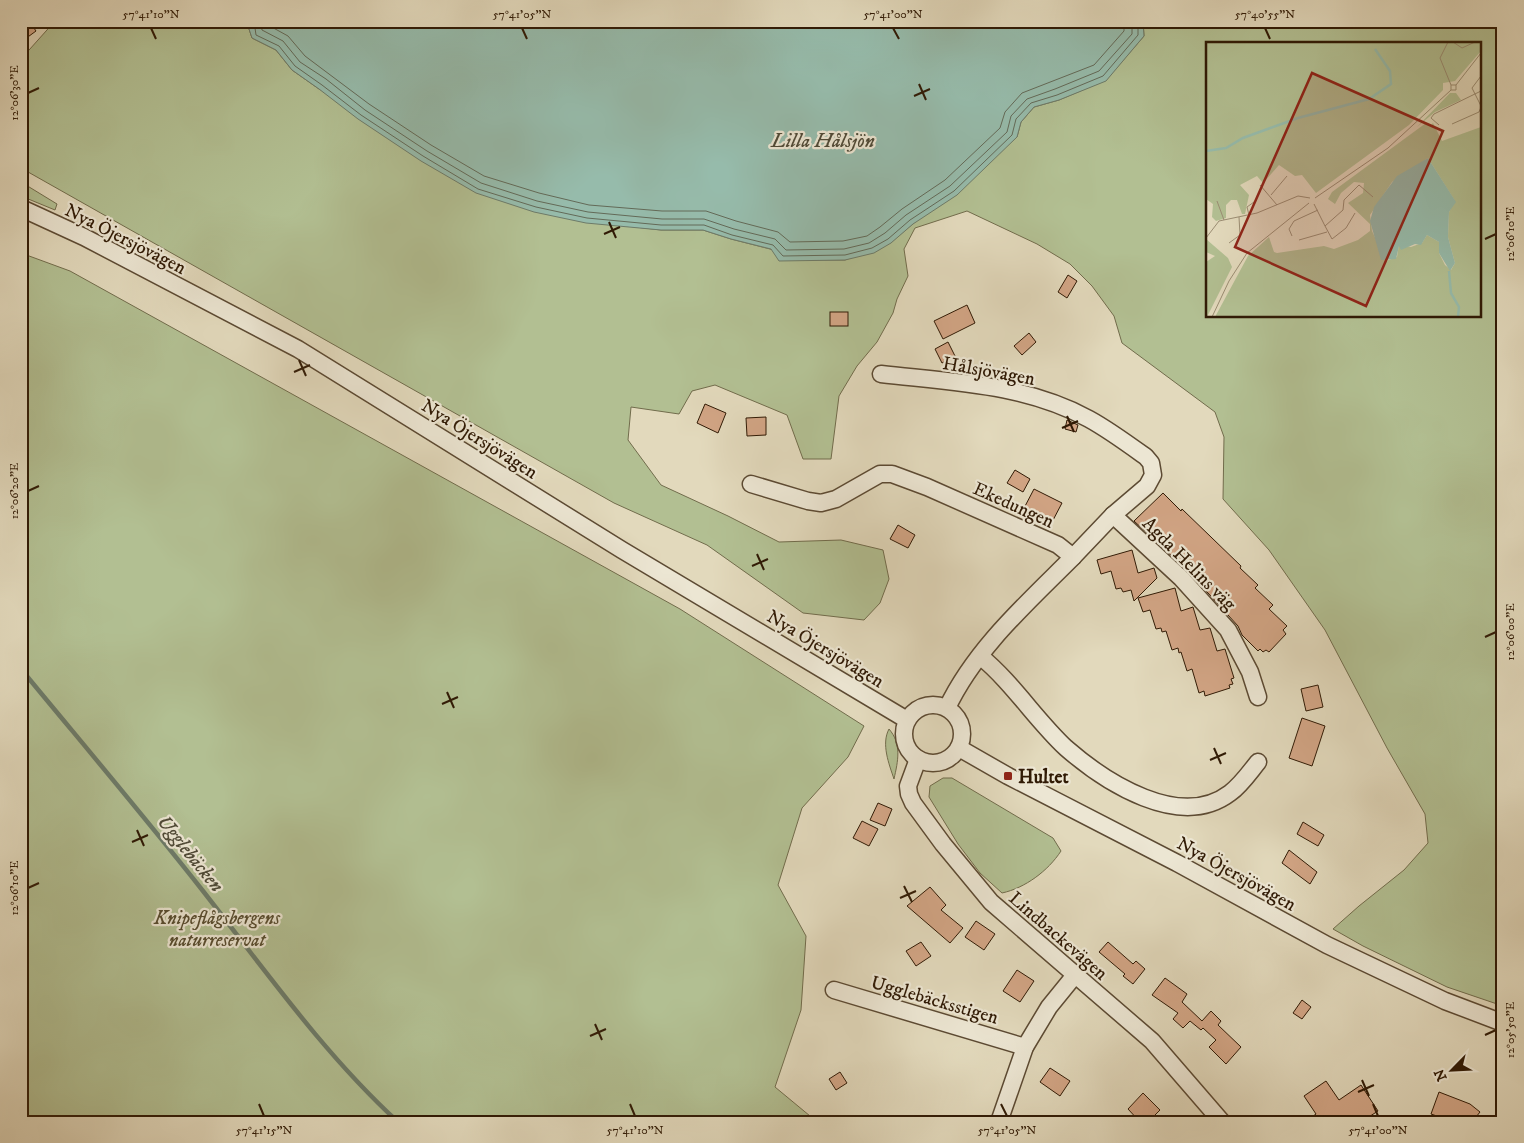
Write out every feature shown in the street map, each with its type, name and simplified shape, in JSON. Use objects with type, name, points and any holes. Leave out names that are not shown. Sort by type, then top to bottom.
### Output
[{"type":"street","name":"Nya Öjersjövägen","points":[[21,208],[84,237],[298,349],[622,550],[907,720]]},
{"type":"street","name":"Hålsjövägen","points":[[881,374],[978,384],[1023,393],[1088,418],[1146,457],[1151,463],[1153,474],[1147,486],[1114,515]]},
{"type":"street","name":"Ekedungen","points":[[751,484],[821,503],[836,499],[880,474],[892,474],[912,480],[1058,545],[1073,557]]},
{"type":"street","points":[[947,708],[952,696],[980,656],[1018,612],[1114,515]]},
{"type":"street","name":"Agda Helins väg","points":[[1114,515],[1180,578],[1228,630],[1250,672],[1258,697]]},
{"type":"street","points":[[980,656],[1008,682],[1066,748],[1103,776],[1143,797],[1183,808],[1199,807],[1229,794],[1258,762]]},
{"type":"street","points":[[932,705],[947,708],[953,712],[961,725],[962,733],[958,748],[954,754],[941,762],[925,762],[918,759],[912,754],[905,741],[904,734],[907,720],[918,709],[925,706],[932,705]]},
{"type":"street","name":"Nya Öjersjövägen","points":[[958,748],[1008,776],[1177,863],[1327,945],[1445,1001],[1503,1023]]},
{"type":"street","name":"Lindbackevägen","points":[[918,759],[908,786],[913,803],[943,844],[991,902],[1152,1041],[1222,1122]]},
{"type":"street","points":[[999,1122],[1025,1047],[1049,1007],[1075,975]]},
{"type":"street","name":"Ugglebäcksstigen","points":[[834,990],[1025,1047]]},
{"type":"green space","points":[[55,21],[249,21],[248,26],[252,38],[276,50],[292,70],[319,89],[627,226],[661,230],[703,230],[813,260],[845,260],[891,242],[1017,137],[1021,122],[1034,107],[1059,100],[1106,80],[1144,36],[1143,21],[1503,21],[1503,1006],[1447,987],[1363,946],[1333,929],[1404,870],[1428,843],[1425,814],[1387,748],[1325,630],[1269,550],[1223,499],[1224,437],[1215,412],[1122,343],[1114,316],[1092,286],[1070,264],[1037,244],[967,211],[915,228],[904,249],[908,276],[897,299],[893,313],[877,342],[857,366],[839,396],[831,459],[803,459],[787,415],[715,385],[692,391],[679,414],[631,407],[628,440],[661,485],[779,542],[841,540],[883,550],[889,579],[880,603],[864,620],[803,613],[707,545],[614,503],[21,168],[21,59]]},
{"type":"green space","points":[[21,182],[57,204],[55,210],[21,196]]},
{"type":"green space","name":"Knipeflågsbergens naturreservat","points":[[21,253],[70,271],[680,609],[864,726],[848,757],[802,808],[778,885],[806,936],[801,1010],[775,1087],[810,1116],[848,1122],[21,1122]]},
{"type":"green space","points":[[889,729],[896,741],[898,753],[894,779],[886,747]]},
{"type":"green space","points":[[943,778],[952,778],[1053,838],[1061,851],[1050,865],[1035,878],[1011,891],[1002,893],[980,873],[958,844],[929,797],[930,786]]},
{"type":"water","name":"Lilla Hålsjön","points":[[249,21],[1143,21],[1144,36],[1106,81],[1059,100],[1034,107],[1021,122],[1017,137],[957,195],[913,224],[891,243],[874,253],[845,260],[779,261],[771,249],[703,230],[661,230],[586,223],[534,212],[476,193],[421,161],[358,119],[292,70],[276,50],[252,38],[248,26]]},
{"type":"building","points":[[21,21],[29,21],[36,31],[21,42]]},
{"type":"building","points":[[1068,275],[1077,281],[1067,298],[1058,292]]},
{"type":"building","points":[[967,305],[975,323],[943,339],[934,321]]},
{"type":"building","points":[[830,312],[848,312],[848,326],[830,326]]},
{"type":"building","points":[[1029,333],[1036,342],[1022,355],[1014,346]]},
{"type":"building","points":[[948,342],[955,356],[942,363],[935,349]]},
{"type":"building","points":[[705,404],[726,413],[718,433],[697,423]]},
{"type":"building","points":[[766,417],[766,435],[747,436],[746,418]]},
{"type":"building","points":[[1067,420],[1078,425],[1076,432],[1065,429]]},
{"type":"building","points":[[1015,470],[1030,479],[1023,492],[1007,483]]},
{"type":"building","points":[[1034,489],[1062,503],[1051,524],[1023,510]]},
{"type":"building","points":[[1163,493],[1241,566],[1240,568],[1258,585],[1255,588],[1273,605],[1269,609],[1287,626],[1283,630],[1286,634],[1269,652],[1266,650],[1263,652],[1260,649],[1258,651],[1242,635],[1238,626],[1188,571],[1134,521]]},
{"type":"building","points":[[898,525],[915,535],[908,548],[890,539]]},
{"type":"building","points":[[1132,550],[1138,573],[1154,568],[1157,578],[1134,601],[1131,590],[1123,592],[1121,588],[1116,589],[1111,571],[1101,574],[1097,560]]},
{"type":"building","points":[[1175,588],[1181,611],[1193,607],[1200,630],[1210,628],[1217,651],[1225,649],[1234,678],[1231,679],[1233,684],[1229,685],[1230,688],[1205,696],[1204,691],[1199,693],[1192,669],[1187,671],[1181,652],[1179,653],[1178,648],[1172,650],[1166,631],[1162,632],[1161,628],[1156,629],[1150,610],[1143,612],[1138,598]]},
{"type":"building","points":[[1318,685],[1323,707],[1306,711],[1301,689]]},
{"type":"building","points":[[1302,718],[1325,726],[1312,766],[1289,758]]},
{"type":"building","points":[[878,803],[892,809],[885,826],[870,820]]},
{"type":"building","points":[[862,821],[878,829],[869,846],[853,838]]},
{"type":"building","points":[[1303,822],[1324,835],[1318,846],[1297,834]]},
{"type":"building","points":[[1289,850],[1317,872],[1310,884],[1282,863]]},
{"type":"building","points":[[930,887],[946,905],[941,910],[963,928],[950,943],[907,906]]},
{"type":"building","points":[[976,921],[995,934],[984,950],[965,937]]},
{"type":"building","points":[[921,942],[931,956],[916,966],[906,951]]},
{"type":"building","points":[[1108,942],[1133,964],[1136,961],[1145,969],[1133,984],[1123,976],[1125,974],[1099,952]]},
{"type":"building","points":[[1017,970],[1034,981],[1020,1002],[1003,991]]},
{"type":"building","points":[[1165,978],[1187,994],[1182,1002],[1202,1021],[1211,1011],[1221,1021],[1218,1025],[1241,1047],[1226,1064],[1209,1047],[1216,1040],[1203,1028],[1201,1030],[1190,1021],[1183,1028],[1173,1019],[1178,1013],[1152,995]]},
{"type":"building","points":[[1302,1000],[1311,1007],[1302,1019],[1293,1013]]},
{"type":"building","points":[[1050,1068],[1070,1081],[1060,1096],[1040,1082]]},
{"type":"building","points":[[840,1072],[847,1083],[836,1090],[829,1079]]},
{"type":"building","points":[[1326,1081],[1339,1100],[1361,1085],[1378,1111],[1361,1122],[1305,1122],[1316,1114],[1304,1096]]},
{"type":"building","points":[[1439,1092],[1470,1104],[1480,1112],[1472,1122],[1454,1122],[1431,1114]]},
{"type":"building","points":[[1143,1093],[1160,1110],[1148,1122],[1140,1122],[1128,1109]]},
{"type":"waterway","name":"Ugglebäcken","points":[[21,669],[136,807],[320,1040],[371,1096],[398,1122]]},
{"type":"place","name":"Hultet","points":[[1008,776]]}]
